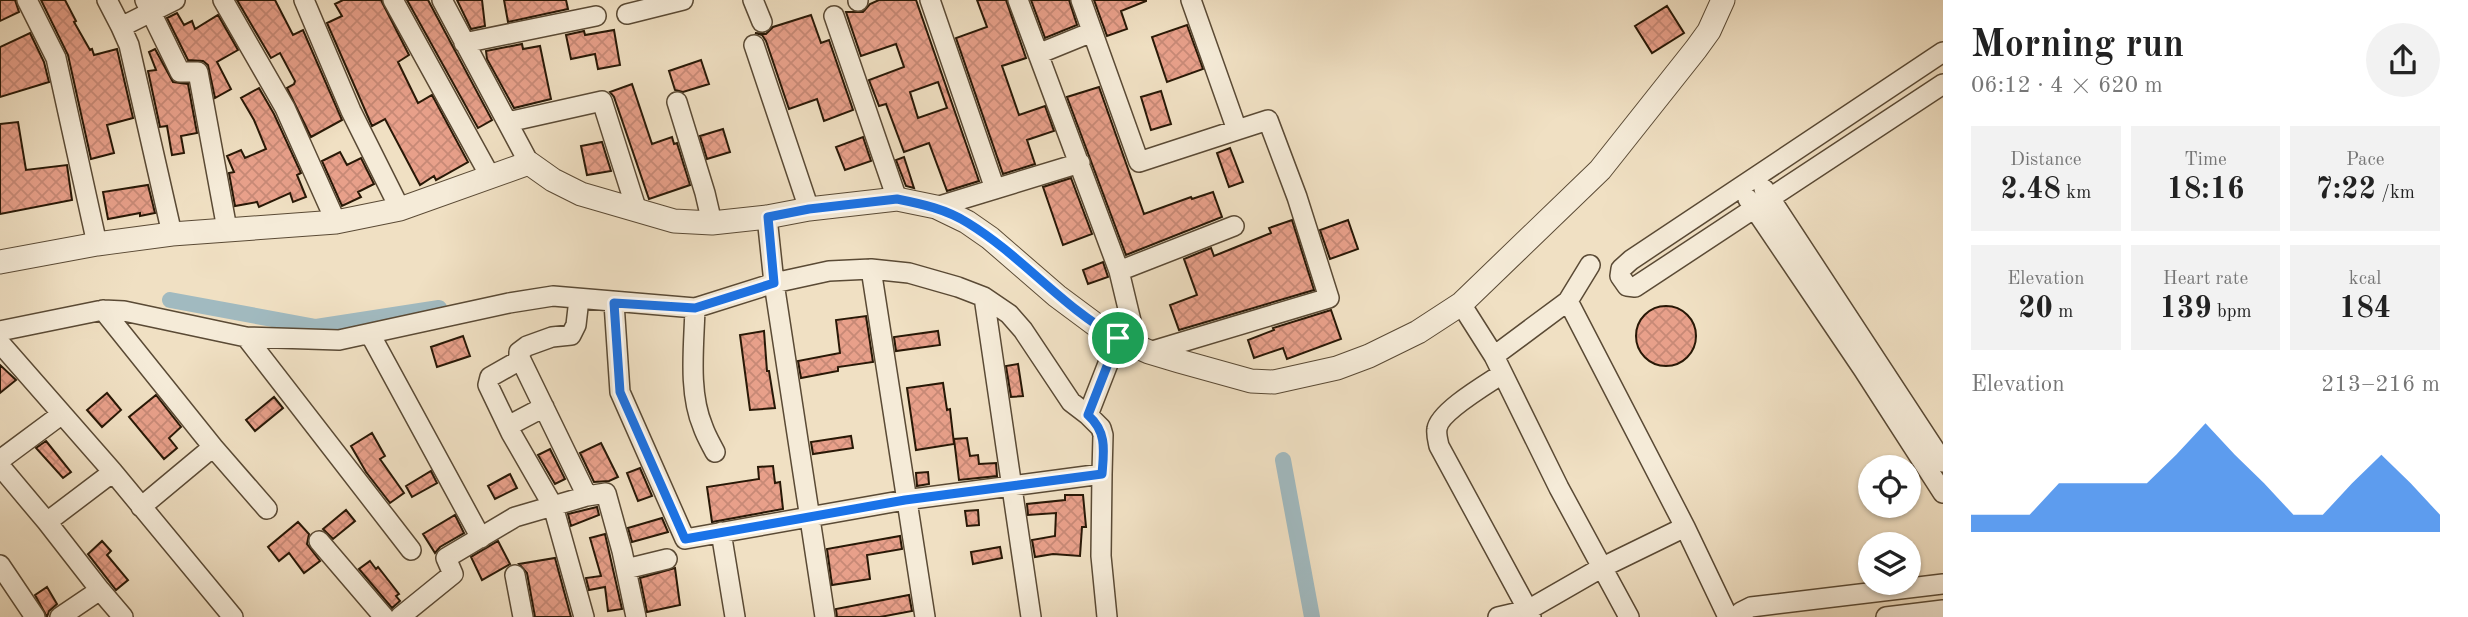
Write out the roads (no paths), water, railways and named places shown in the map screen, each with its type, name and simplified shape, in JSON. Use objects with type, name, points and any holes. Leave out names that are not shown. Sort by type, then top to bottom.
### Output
[{"type":"street","points":[[27,0],[55,58],[97,244]]},
{"type":"street","points":[[107,0],[129,45],[172,234]]},
{"type":"street","points":[[121,27],[148,6],[175,0]]},
{"type":"street","points":[[223,0],[285,108],[336,222]]},
{"type":"street","points":[[304,0],[351,111],[400,209]]},
{"type":"street","points":[[393,0],[490,176]]},
{"type":"street","points":[[442,0],[528,163],[581,194],[674,221],[712,223],[897,199],[936,207],[967,222],[990,238],[1057,296],[1100,328],[1135,345],[1251,381],[1286,381],[1337,368],[1466,311],[1600,170],[1696,49],[1709,31],[1723,0]]},
{"type":"street","points":[[628,15],[683,0]]},
{"type":"street","points":[[753,0],[762,22]]},
{"type":"street","points":[[930,0],[995,189]]},
{"type":"street","points":[[1018,0],[1119,271],[1135,345]]},
{"type":"street","points":[[1081,0],[1139,162],[1268,120],[1297,197],[1329,299],[1135,345],[1103,377],[1090,410]]},
{"type":"street","points":[[1191,0],[1237,130]]},
{"type":"street","points":[[148,6],[180,72],[198,72],[227,229]]},
{"type":"street","points":[[464,43],[596,16]]},
{"type":"street","points":[[834,16],[897,199]]},
{"type":"street","points":[[1038,54],[1092,32]]},
{"type":"street","points":[[754,45],[809,209]]},
{"type":"street","points":[[1943,52],[1631,260],[1621,269],[1620,276],[1627,286],[1635,287],[1943,84]]},
{"type":"street","points":[[508,122],[602,101],[637,211]]},
{"type":"street","points":[[677,102],[712,223]]},
{"type":"street","points":[[0,261],[172,234],[336,222],[400,209],[528,163]]},
{"type":"street","points":[[936,207],[1080,163]]},
{"type":"street","points":[[1748,181],[1863,369],[1943,493]]},
{"type":"street","points":[[1762,203],[1943,462]]},
{"type":"street","points":[[768,217],[773,277],[825,617]]},
{"type":"street","points":[[1119,271],[1234,226]]},
{"type":"street","points":[[1530,614],[1439,446],[1437,429],[1444,416],[1495,360],[1567,301],[1590,265]]},
{"type":"street","points":[[871,270],[925,617]]},
{"type":"street","points":[[0,331],[103,310],[246,337],[339,340],[552,296],[695,308],[773,277],[830,271],[909,273],[958,286],[984,297],[1009,314],[1023,330],[1071,402],[1090,410],[1103,435],[1101,556],[1107,617]]},
{"type":"street","points":[[984,297],[1031,617]]},
{"type":"street","points":[[579,299],[576,325],[571,335],[552,337],[527,346],[519,352],[520,360],[587,496]]},
{"type":"street","points":[[1567,301],[1685,527],[1728,617]]},
{"type":"street","points":[[614,303],[620,392],[685,539],[905,500],[1102,474]]},
{"type":"street","points":[[695,308],[696,399],[702,425],[715,452]]},
{"type":"street","points":[[103,310],[213,447],[267,509]]},
{"type":"street","points":[[1466,311],[1495,360],[1601,568],[1629,617]]},
{"type":"street","points":[[370,334],[481,538]]},
{"type":"street","points":[[246,337],[411,550]]},
{"type":"street","points":[[0,343],[113,471],[232,616]]},
{"type":"street","points":[[520,360],[489,380],[489,390],[553,506],[584,617]]},
{"type":"street","points":[[508,426],[544,407]]},
{"type":"street","points":[[0,460],[62,414]]},
{"type":"street","points":[[141,507],[213,447]]},
{"type":"street","points":[[0,466],[123,617]]},
{"type":"street","points":[[47,522],[113,471]]},
{"type":"street","points":[[400,617],[453,574],[446,558],[515,517],[606,493],[636,617]]},
{"type":"street","points":[[1498,617],[1530,614],[1601,568],[1685,527]]},
{"type":"street","points":[[721,533],[735,617]]},
{"type":"street","points":[[319,541],[384,617]]},
{"type":"street","points":[[626,569],[667,559]]},
{"type":"street","points":[[0,565],[35,617]]},
{"type":"street","points":[[514,575],[523,617]]},
{"type":"street","points":[[1738,617],[1741,612],[1751,607],[1943,584]]},
{"type":"street","points":[[60,617],[100,590]]},
{"type":"street","points":[[1886,617],[1943,610]]},
{"type":"waterway","points":[[170,300],[316,327],[439,308]]},
{"type":"waterway","points":[[1283,460],[1312,617]]}]
